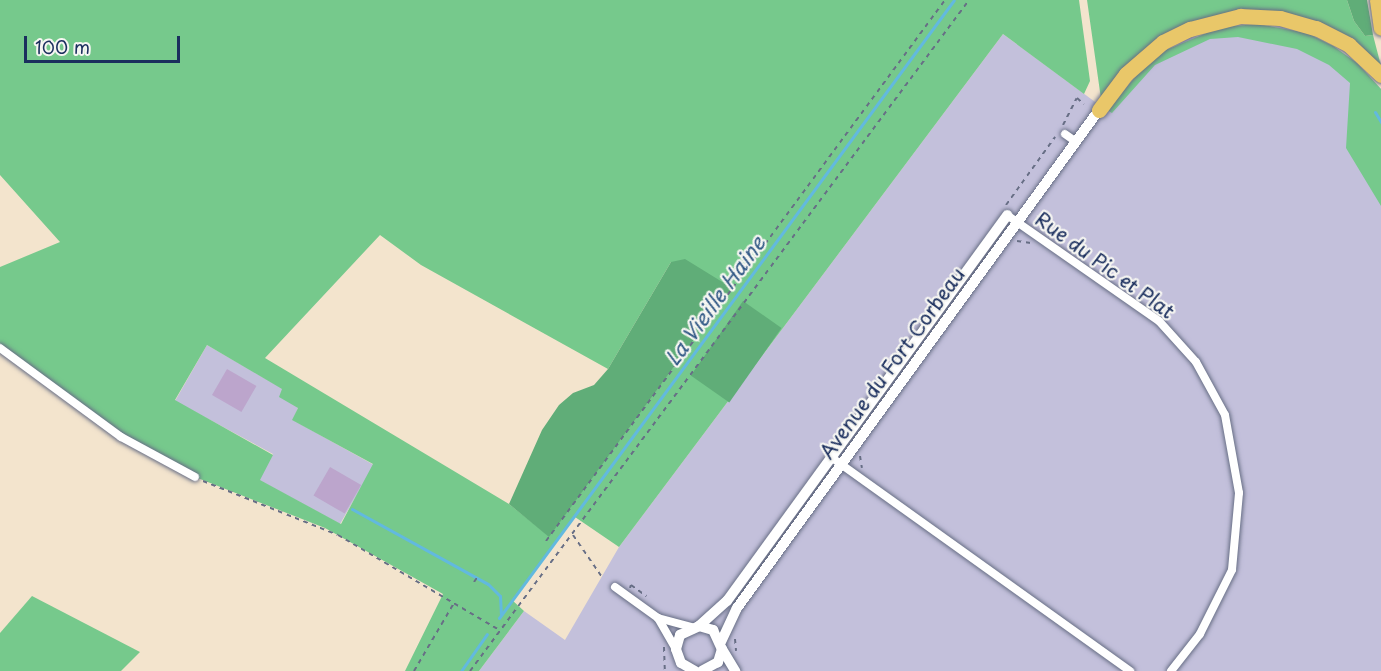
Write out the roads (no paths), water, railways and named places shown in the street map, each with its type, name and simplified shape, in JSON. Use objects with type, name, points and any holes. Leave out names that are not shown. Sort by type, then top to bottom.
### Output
[{"type":"highway","points":[[1377,0],[1381,28]]},
{"type":"highway","points":[[1099,110],[1126,74],[1163,42],[1190,29],[1240,16],[1280,18],[1316,28],[1349,45],[1381,75]]},
{"type":"street","name":"Avenue du Fort Corbeau","points":[[708,671],[718,662],[721,645],[737,608],[1099,110]]},
{"type":"street","points":[[1065,134],[1076,141]]},
{"type":"street","name":"Avenue du Fort Corbeau","points":[[676,653],[680,635],[727,601],[1007,215]]},
{"type":"street","name":"Rue du Pic et Plat","points":[[1007,215],[1159,321],[1196,362],[1226,416],[1239,493],[1232,570],[1200,634],[1171,671]]},
{"type":"street","points":[[0,348],[120,437],[195,477]]},
{"type":"street","points":[[831,457],[1130,671]]},
{"type":"street","points":[[615,587],[658,618],[713,630],[735,671]]},
{"type":"street","points":[[658,618],[676,653],[694,671]]},
{"type":"street","points":[[672,671],[676,653]]},
{"type":"waterway","name":"La Vieille Haine","points":[[499,618],[954,0]]},
{"type":"waterway","points":[[1375,112],[1381,122]]},
{"type":"waterway","points":[[352,509],[488,584],[500,596],[501,614]]},
{"type":"waterway","name":"La Vieille Haine","points":[[461,671],[487,634]]}]
